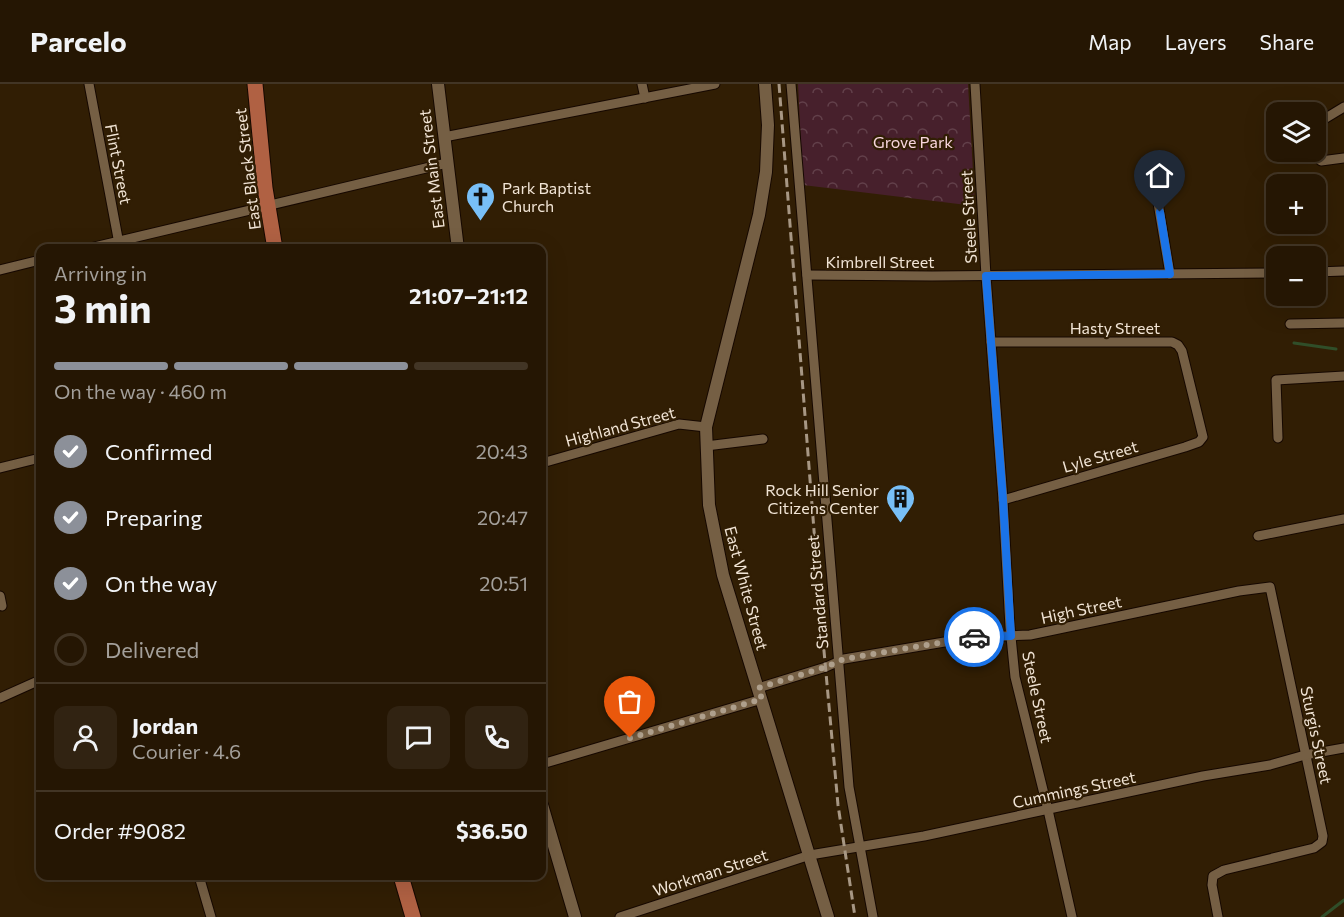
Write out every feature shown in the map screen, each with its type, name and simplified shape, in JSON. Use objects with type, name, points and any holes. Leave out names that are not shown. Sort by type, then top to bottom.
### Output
[{"type":"main road","name":"East Black Street","points":[[255,84],[274,244]]},
{"type":"main road","points":[[402,880],[413,917]]},
{"type":"street","name":"Flint Street","points":[[89,84],[119,244]]},
{"type":"street","name":"East Main Street","points":[[438,84],[457,244]]},
{"type":"street","points":[[642,84],[645,98]]},
{"type":"street","points":[[444,138],[715,84]]},
{"type":"street","name":"East White Street","points":[[765,84],[768,125],[765,183],[706,427],[709,505],[723,575],[828,917]]},
{"type":"street","name":"Standard Street","points":[[792,84],[849,787],[873,917]]},
{"type":"street","name":"Steele Street","points":[[975,84],[986,276],[1015,677],[1072,917]]},
{"type":"street","points":[[1326,118],[1344,107]]},
{"type":"street","points":[[1326,160],[1344,158]]},
{"type":"street","points":[[123,244],[268,205],[447,163]]},
{"type":"street","points":[[1154,179],[1170,274]]},
{"type":"street","points":[[0,270],[36,261]]},
{"type":"street","points":[[1326,272],[1344,271]]},
{"type":"street","name":"Kimbrell Street","points":[[807,275],[1266,273]]},
{"type":"street","points":[[1290,324],[1344,323]]},
{"type":"street","name":"Hasty Street","points":[[991,342],[1172,342],[1182,351],[1203,437]]},
{"type":"street","points":[[1278,438],[1276,380],[1344,376]]},
{"type":"street","name":"Highland Street","points":[[546,462],[679,424],[706,427]]},
{"type":"street","name":"Lyle Street","points":[[1003,500],[1185,447],[1199,442],[1203,437]]},
{"type":"street","points":[[706,446],[763,439]]},
{"type":"street","points":[[0,468],[36,460]]},
{"type":"street","points":[[1258,536],[1344,519]]},
{"type":"street","name":"High Street","points":[[546,763],[760,693],[844,659],[974,637],[1030,635],[1239,591],[1270,587]]},
{"type":"street","name":"Sturgis Street","points":[[1218,917],[1212,885],[1216,873],[1314,848],[1322,842],[1323,830],[1270,587]]},
{"type":"street","points":[[0,698],[36,682]]},
{"type":"street","name":"Cummings Street","points":[[810,855],[860,848],[1344,748]]},
{"type":"street","points":[[546,819],[575,917]]},
{"type":"street","name":"Workman Street","points":[[620,917],[810,855]]},
{"type":"street","points":[[200,880],[211,917]]},
{"type":"green space","name":"Grove Park","points":[[798,84],[968,84],[975,206],[803,185]]},
{"type":"waterway","points":[[1294,343],[1336,349]]},
{"type":"waterway","points":[[1322,917],[1344,900]]},
{"type":"railway","points":[[779,84],[838,805],[855,917]]},
{"type":"way so far","points":[[630,738],[762,699],[758,688],[826,667],[844,659],[974,637]]},
{"type":"place","name":"Park Baptist Church","points":[[481,222]]},
{"type":"place","name":"Rock Hill Senior Citizens Center","points":[[900,524]]},
{"type":"route","points":[[974,637],[1011,636],[986,276],[1170,274],[1160,212]]}]
